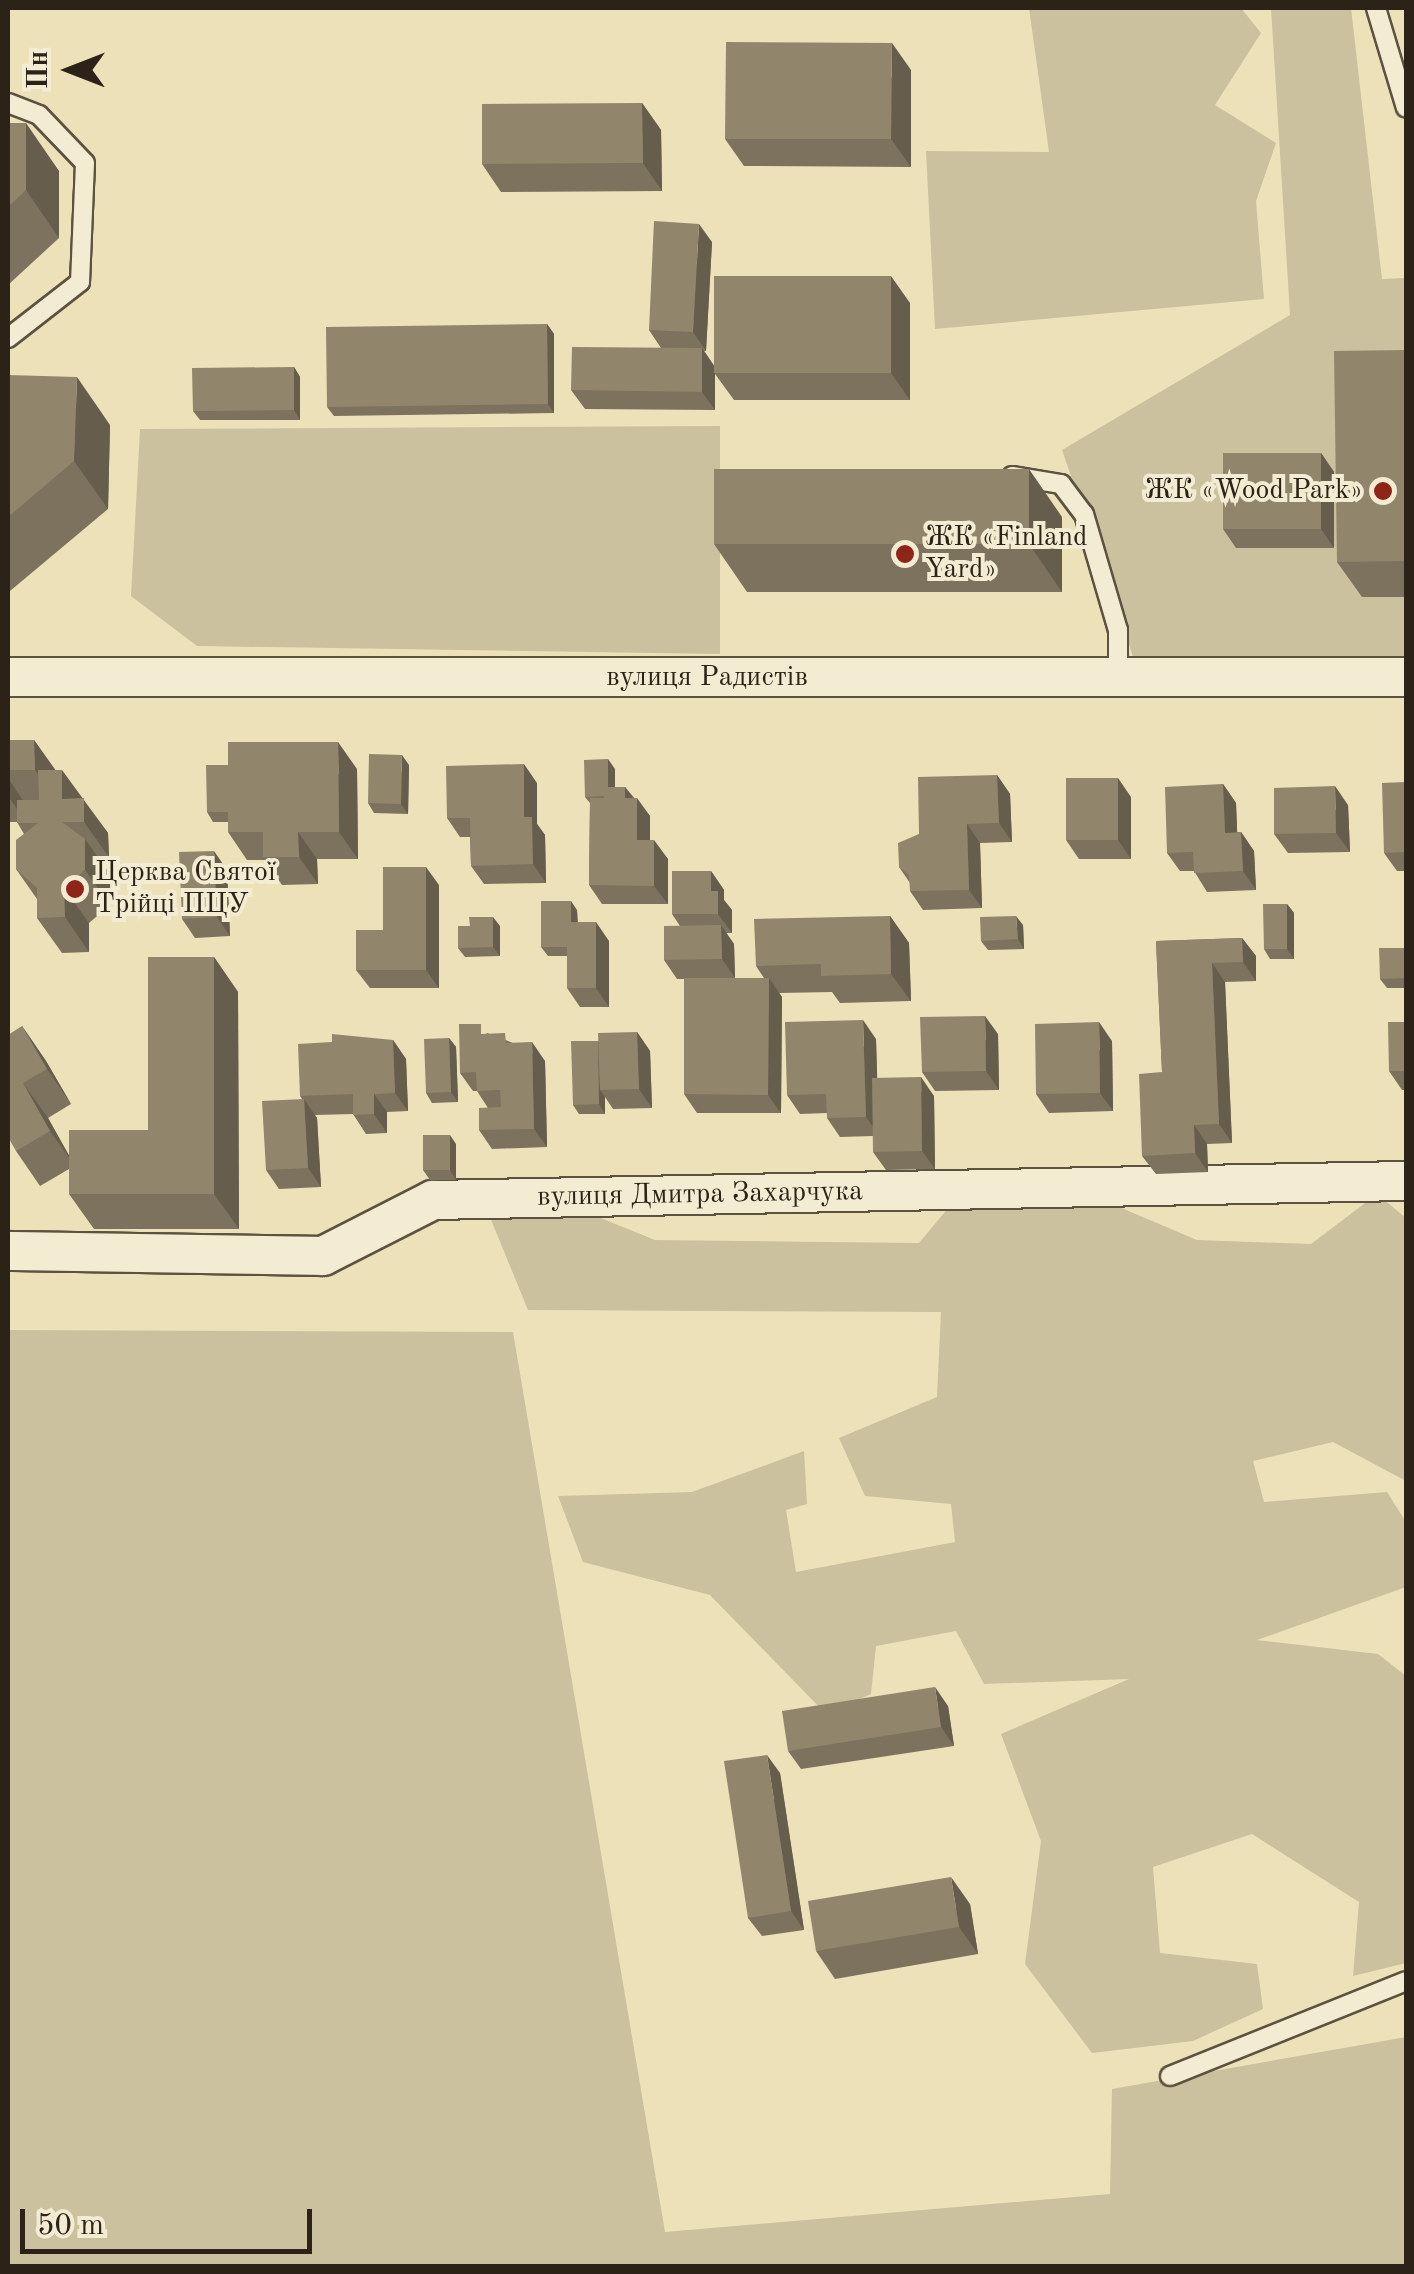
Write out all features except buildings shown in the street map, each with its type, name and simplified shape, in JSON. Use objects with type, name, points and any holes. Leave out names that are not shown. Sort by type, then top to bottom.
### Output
[{"type":"street","name":"вулиця Радистів","points":[[8,676],[1406,676]]},
{"type":"street","name":"вулиця Дмитра Захарчука","points":[[8,1251],[322,1256],[433,1200],[1406,1182]]},
{"type":"lane","points":[[1376,8],[1406,108]]},
{"type":"lane","points":[[8,102],[39,115],[86,164],[80,282],[8,338]]},
{"type":"lane","points":[[984,476],[1042,476],[1062,484],[1084,514],[1118,630],[1118,679]]},
{"type":"lane","points":[[1170,2076],[1406,1981]]},
{"type":"shaded area","points":[[1029,8],[1241,8],[1261,33],[1215,105],[1276,143],[1256,201],[1264,299],[935,329],[926,151],[1049,152]]},
{"type":"shaded area","points":[[1271,8],[1351,8],[1382,279],[1406,278],[1406,658],[1329,665],[1136,665],[1062,450],[1290,315]]},
{"type":"shaded area","points":[[720,426],[720,654],[197,646],[131,596],[140,429]]},
{"type":"shaded area","points":[[1377,1194],[1406,1218],[1406,1481],[1333,1442],[1253,1461],[1264,1502],[1387,1492],[1406,1522],[1406,1587],[1257,1640],[1378,1654],[1406,1676],[1406,1963],[1353,1976],[1359,1902],[1252,1834],[1153,1867],[1160,1953],[1257,1964],[1263,2009],[1193,2041],[1092,2053],[1025,1964],[1041,1841],[1001,1734],[1129,1679],[984,1684],[956,1631],[876,1646],[871,1694],[826,1714],[710,1595],[583,1562],[558,1496],[692,1492],[804,1451],[807,1504],[786,1510],[796,1572],[955,1542],[951,1504],[865,1496],[839,1438],[937,1397],[941,1312],[528,1310],[487,1210],[576,1208],[655,1240],[919,1243],[954,1201],[1105,1201],[1197,1240],[1311,1244]]},
{"type":"shaded area","points":[[8,1330],[513,1332],[665,2232],[1110,2194],[1112,2089],[1406,2037],[1404,2266],[8,2266]]},
{"type":"place","name":"ЖК «Wood Park»","points":[[1383,491]]},
{"type":"place","name":"ЖК «Finland Yard»","points":[[905,554]]},
{"type":"place","name":"Церква Святої Трійці ПЦУ","points":[[75,889]]}]
